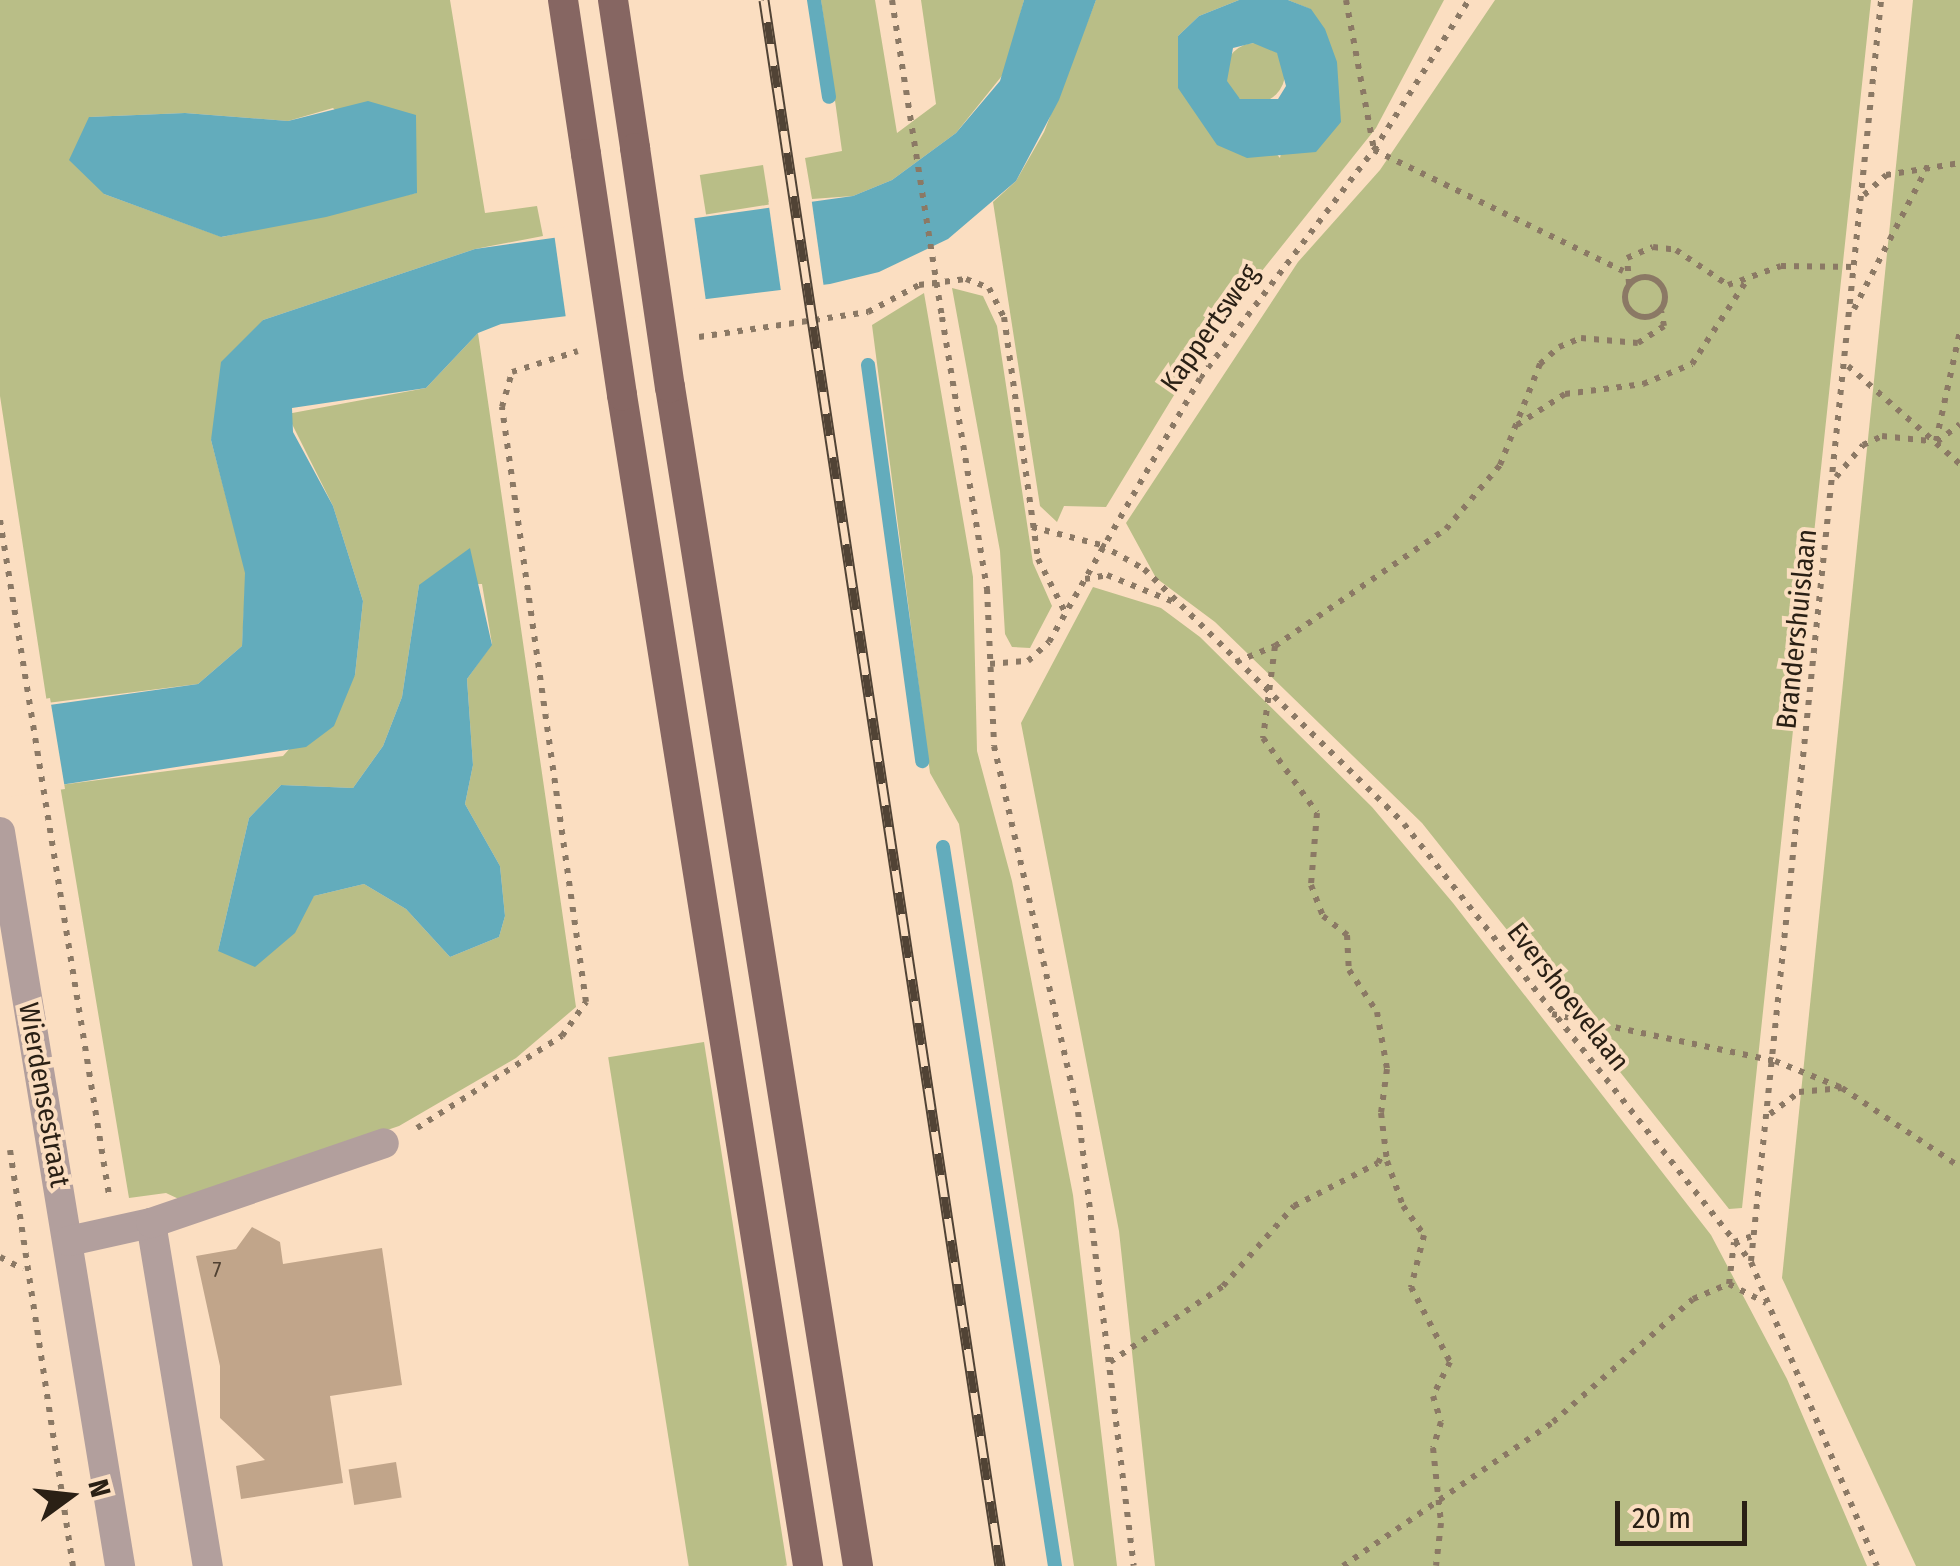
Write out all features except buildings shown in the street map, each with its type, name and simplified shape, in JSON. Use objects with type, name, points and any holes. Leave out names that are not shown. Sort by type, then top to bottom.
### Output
[{"type":"main road","points":[[564,0],[622,395],[808,1566]]},
{"type":"main road","points":[[613,0],[670,387],[858,1566]]},
{"type":"street","name":"Wierdensestraat","points":[[2,843],[120,1566]]},
{"type":"street","points":[[69,1241],[150,1223],[384,1144]]},
{"type":"street","points":[[150,1223],[208,1566]]},
{"type":"path","points":[[892,0],[981,537],[996,758],[1078,1112],[1134,1566]]},
{"type":"path","points":[[1346,0],[1374,150],[1624,270],[1630,284],[1632,312],[1661,311]]},
{"type":"path","name":"Kappertsweg","points":[[990,664],[1039,655],[1200,378],[1374,150],[1469,0]]},
{"type":"path","name":"Brandershuislaan","points":[[1750,1262],[1775,1061],[1881,0]]},
{"type":"path","points":[[1864,196],[1886,176],[1929,164],[1960,162]]},
{"type":"path","points":[[1852,312],[1929,164]]},
{"type":"path","points":[[1624,270],[1633,254],[1665,247],[1718,282],[1745,283],[1781,266],[1857,267]]},
{"type":"path","points":[[1236,662],[1275,646],[1446,529],[1482,494],[1516,426],[1540,364],[1559,346],[1581,338],[1638,343],[1664,326],[1658,280],[1638,277],[1630,284]]},
{"type":"path","points":[[720,334],[868,312],[919,285],[966,279],[989,288],[1004,317],[1032,527],[1044,575],[1065,612]]},
{"type":"path","points":[[1516,426],[1564,394],[1643,384],[1692,364],[1745,283]]},
{"type":"path","points":[[1936,443],[1960,331]]},
{"type":"path","points":[[384,1144],[562,1036],[586,1002],[502,407],[512,372],[572,352]]},
{"type":"path","points":[[1847,365],[1960,464]]},
{"type":"path","points":[[1835,478],[1863,445],[1882,436],[1936,443],[1960,424]]},
{"type":"path","points":[[0,520],[43,816]]},
{"type":"path","name":"Evershoevelaan","points":[[1032,527],[1102,545],[1144,568],[1404,824],[1750,1262],[1878,1566]]},
{"type":"path","points":[[1084,580],[1107,575],[1178,604]]},
{"type":"path","points":[[1275,646],[1266,688],[1268,752],[1318,814],[1311,885],[1323,916],[1347,935],[1349,970],[1377,1012],[1387,1069],[1384,1149],[1390,1172],[1424,1235],[1410,1287],[1450,1362],[1433,1396],[1441,1512],[1436,1566]]},
{"type":"path","points":[[1551,1014],[1775,1061],[1842,1088],[1960,1167]]},
{"type":"path","points":[[1769,1115],[1799,1092],[1842,1088]]},
{"type":"path","name":"Wierdensestraat","points":[[7,1130],[73,1566]]},
{"type":"path","points":[[1109,1363],[1223,1286],[1294,1206],[1378,1163],[1384,1149]]},
{"type":"path","points":[[1378,1163],[1390,1172]]},
{"type":"path","points":[[1729,1284],[1734,1242],[1756,1230]]},
{"type":"path","points":[[0,1257],[27,1275]]},
{"type":"path","points":[[1343,1566],[1594,1391],[1670,1316],[1729,1284]]},
{"type":"path","points":[[1729,1284],[1770,1308]]},
{"type":"path","points":[[1431,1506],[1441,1512]]},
{"type":"green space","points":[[0,0],[450,0],[485,213],[537,206],[543,236],[475,249],[263,320],[211,440],[246,573],[242,646],[198,684],[47,703],[0,396]],"holes":[[[333,108],[416,193],[222,237],[104,194],[89,117],[185,113],[288,121]]]},
{"type":"green space","points":[[821,0],[875,0],[897,133],[936,104],[921,0],[1024,0],[1005,72],[956,133],[892,180],[853,196],[812,199],[805,158],[842,151]]},
{"type":"green space","points":[[1096,0],[1239,0],[1199,16],[1178,36],[1280,158],[1310,9],[1288,0],[1444,0],[1376,128],[1210,336],[1106,507],[1064,506],[1057,522],[1040,506],[993,202],[1016,181],[1044,132]]},
{"type":"green space","points":[[1495,0],[1871,0],[1742,1208],[1729,1209],[1422,823],[1215,622],[1156,578],[1126,523],[1298,262],[1380,170]]},
{"type":"green space","points":[[1913,0],[1960,0],[1960,1566],[1916,1566],[1782,1278]]},
{"type":"green space","points":[[1255,43],[1276,52],[1285,73],[1276,94],[1255,103],[1234,94],[1225,73],[1234,52]]},
{"type":"green space","points":[[763,165],[769,205],[706,215],[700,175]]},
{"type":"green space","points":[[952,288],[983,296],[997,326],[1033,563],[1052,606],[1030,648],[1012,647],[1005,634],[1000,551]]},
{"type":"green space","points":[[924,293],[973,577],[977,751],[1012,881],[1073,1195],[1117,1566],[1074,1566],[959,824],[930,773],[872,325]]},
{"type":"green space","points":[[478,333],[576,1007],[516,1058],[399,1126],[181,1200],[166,1193],[129,1198],[60,785],[283,756],[355,675],[363,601],[333,506],[287,414],[426,388]],"holes":[[[482,584],[492,644],[467,679],[473,765],[465,804],[500,866],[505,916],[499,937],[450,957],[406,909],[364,884],[314,896],[218,951],[249,818],[281,785],[353,788],[383,746],[402,697],[419,585]]]},
{"type":"green space","points":[[1093,587],[1161,608],[1200,637],[1372,807],[1453,903],[1711,1235],[1787,1379],[1867,1566],[1155,1566],[1119,1231],[1021,723]]},
{"type":"green space","points":[[704,1042],[787,1565],[689,1566],[608,1057]]},
{"type":"water","points":[[1024,0],[1096,0],[1059,100],[1016,181],[948,239],[879,272],[830,284],[501,324],[478,333],[426,388],[292,408],[293,432],[333,506],[363,601],[355,675],[334,726],[306,747],[60,785],[0,712],[198,684],[242,646],[245,573],[211,440],[221,362],[263,320],[475,249],[853,196],[892,180],[956,133],[1000,81]]},
{"type":"water","points":[[1239,0],[1288,0],[1311,9],[1325,29],[1337,62],[1341,122],[1316,152],[1247,158],[1217,145],[1178,88],[1178,36],[1199,16]],"holes":[[[1253,43],[1277,53],[1286,86],[1278,99],[1240,99],[1227,81],[1233,48]]]},
{"type":"water","points":[[368,101],[416,115],[417,193],[326,217],[221,237],[104,194],[69,160],[89,117],[185,113],[288,121]]},
{"type":"water","points":[[470,548],[492,645],[467,679],[473,765],[465,804],[500,866],[505,916],[499,937],[450,957],[406,909],[364,884],[314,896],[295,933],[255,967],[218,951],[249,818],[281,785],[353,788],[383,746],[402,697],[419,585]]},
{"type":"pier","points":[[811,196],[824,290],[782,296],[768,202]]},
{"type":"pier","points":[[693,209],[707,307],[567,327],[553,229]]},
{"type":"pier","points":[[50,698],[65,789],[0,798],[0,707]]},
{"type":"waterway","points":[[814,0],[829,97]]},
{"type":"waterway","points":[[868,365],[922,761]]},
{"type":"waterway","points":[[943,847],[1055,1566]]},
{"type":"railway","points":[[764,0],[1000,1566]]}]
